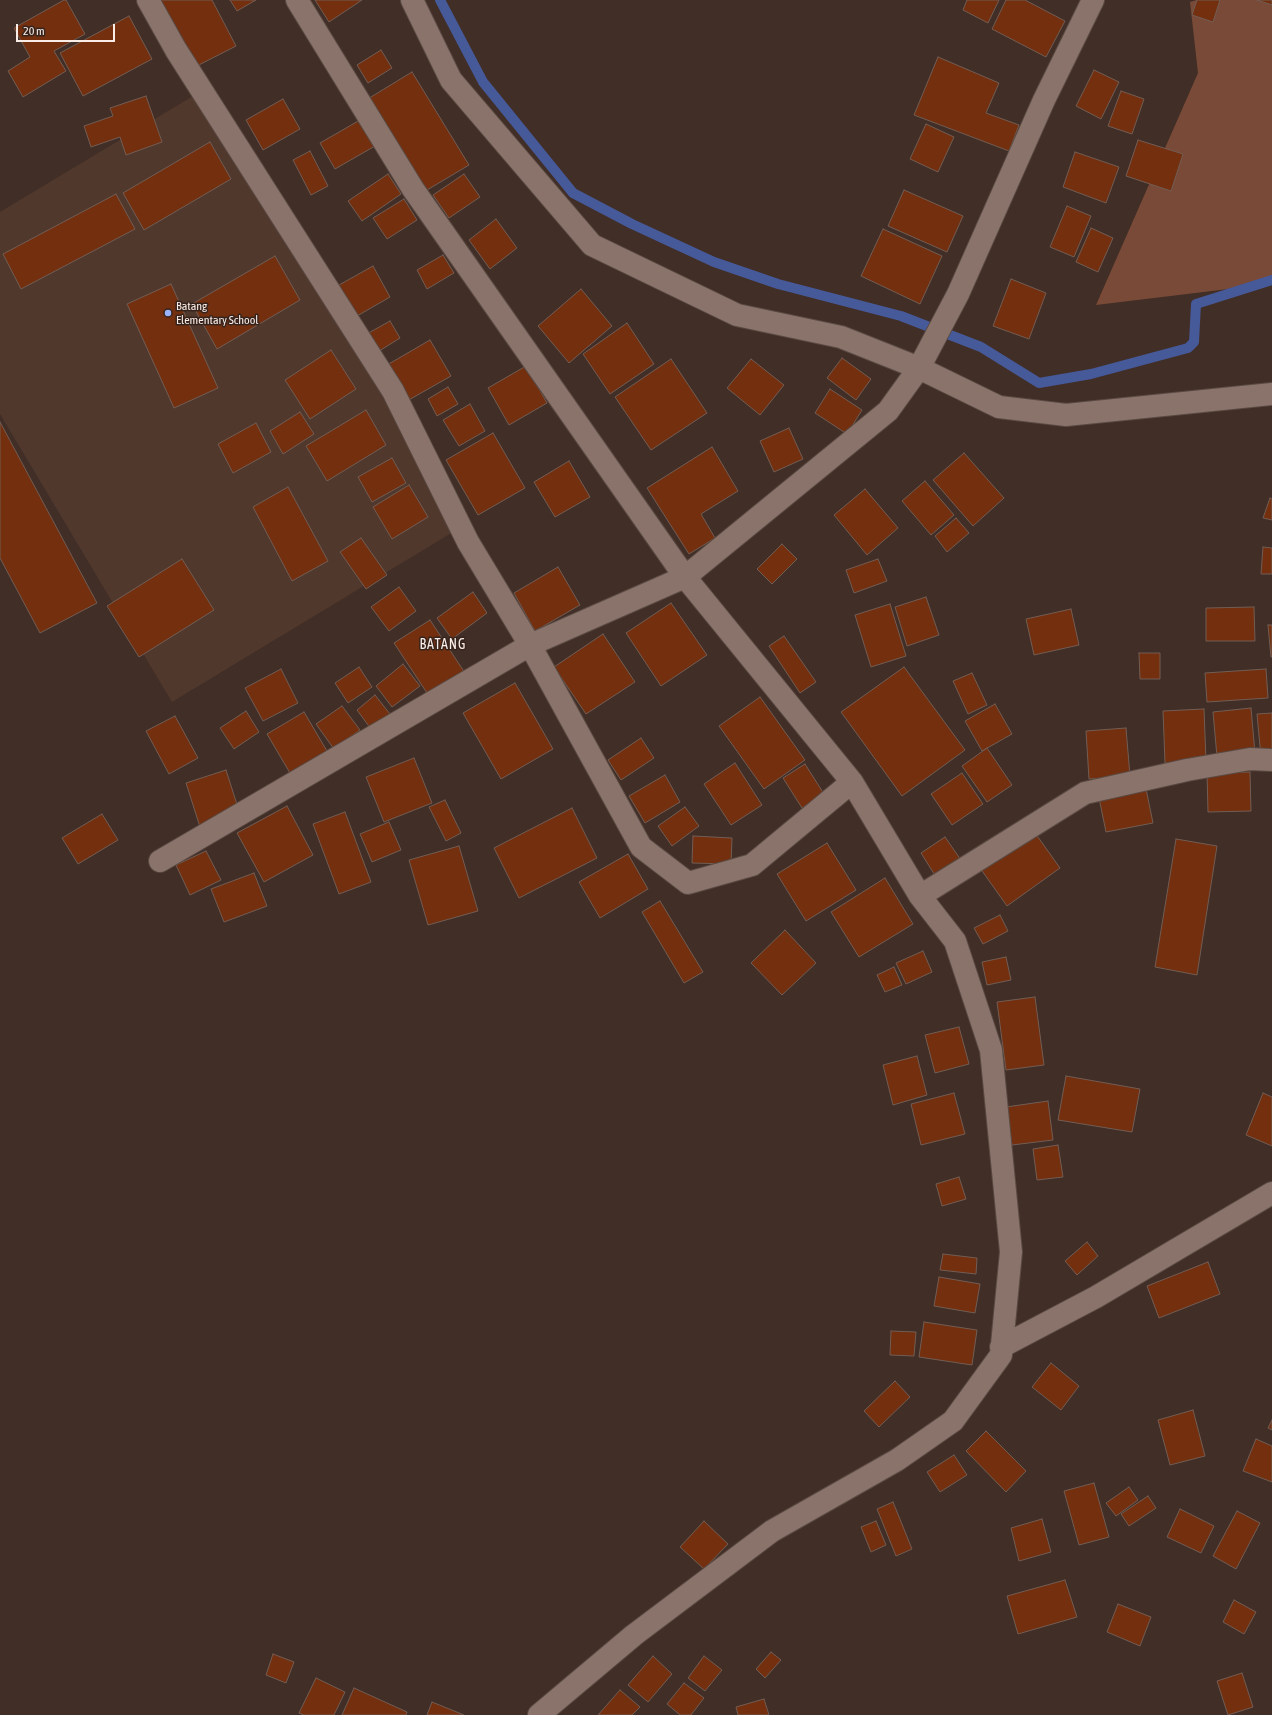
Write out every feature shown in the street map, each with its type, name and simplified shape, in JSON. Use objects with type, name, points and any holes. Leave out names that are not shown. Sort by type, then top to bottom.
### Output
[{"type":"street","points":[[148,0],[176,50],[393,391],[468,542],[530,646],[641,847],[688,883],[752,865],[852,782]]},
{"type":"street","points":[[298,0],[413,189],[685,578],[852,782],[920,896],[955,941],[991,1050],[1011,1252],[1001,1355],[953,1421],[897,1460],[772,1532],[634,1635],[538,1715]]},
{"type":"street","points":[[412,0],[451,80],[592,245],[737,315],[841,337],[922,362],[999,407],[1066,415],[1272,394]]},
{"type":"street","points":[[160,861],[530,646],[685,578],[888,411],[922,362],[958,294],[1044,100],[1093,0]]},
{"type":"street","points":[[920,896],[1085,793],[1187,770],[1250,759],[1272,760]]},
{"type":"street","points":[[1001,1347],[1096,1297],[1272,1193]]},
{"type":"shaded area","points":[[1197,0],[1272,0],[1272,278],[1245,287],[1096,305],[1198,73],[1190,2]]},
{"type":"shaded area","name":"Batang Elementary School","points":[[203,90],[463,526],[172,702],[0,414],[0,212]]},
{"type":"building","points":[[66,0],[85,34],[54,51],[66,71],[23,97],[8,71],[30,57],[14,28]]},
{"type":"building","points":[[157,0],[212,0],[236,46],[193,68]]},
{"type":"building","points":[[230,0],[256,0],[237,11]]},
{"type":"building","points":[[315,0],[362,0],[329,22]]},
{"type":"building","points":[[967,0],[999,0],[988,23],[963,10]]},
{"type":"building","points":[[1006,0],[1025,0],[1065,21],[1046,57],[992,29]]},
{"type":"building","points":[[1197,0],[1220,0],[1213,22],[1192,15]]},
{"type":"building","points":[[1257,0],[1272,0],[1272,5]]},
{"type":"building","points":[[129,16],[152,59],[83,96],[60,53]]},
{"type":"building","points":[[381,50],[392,68],[368,83],[357,65]]},
{"type":"building","points":[[938,57],[999,83],[986,113],[1019,125],[1009,151],[914,115]]},
{"type":"building","points":[[1094,70],[1119,82],[1101,119],[1076,106]]},
{"type":"building","points":[[412,72],[469,165],[422,193],[366,100]]},
{"type":"building","points":[[1121,91],[1144,99],[1132,134],[1108,126]]},
{"type":"building","points":[[146,96],[162,142],[126,155],[120,137],[91,147],[84,126],[113,116],[110,108]]},
{"type":"building","points":[[283,99],[300,129],[263,150],[246,120]]},
{"type":"building","points":[[360,120],[375,146],[335,169],[320,143]]},
{"type":"building","points":[[926,124],[954,137],[938,172],[910,159]]},
{"type":"building","points":[[1138,140],[1183,154],[1171,191],[1126,176]]},
{"type":"building","points":[[210,142],[231,179],[144,230],[123,193]]},
{"type":"building","points":[[310,151],[328,186],[311,195],[293,160]]},
{"type":"building","points":[[1075,152],[1119,167],[1106,203],[1063,187]]},
{"type":"building","points":[[388,174],[401,194],[362,221],[348,201]]},
{"type":"building","points":[[464,174],[480,197],[449,218],[433,195]]},
{"type":"building","points":[[904,190],[963,216],[947,252],[888,226]]},
{"type":"building","points":[[116,194],[135,229],[21,289],[3,254]]},
{"type":"building","points":[[404,199],[417,220],[387,239],[373,218]]},
{"type":"building","points":[[1067,206],[1091,216],[1074,257],[1050,247]]},
{"type":"building","points":[[496,219],[517,248],[490,269],[469,240]]},
{"type":"building","points":[[1091,228],[1113,238],[1098,272],[1076,262]]},
{"type":"building","points":[[883,229],[942,256],[920,304],[861,276]]},
{"type":"building","points":[[443,255],[454,273],[427,289],[417,270]]},
{"type":"building","points":[[275,256],[300,300],[217,349],[192,304]]},
{"type":"building","points":[[373,266],[390,297],[357,316],[339,285]]},
{"type":"building","points":[[1011,279],[1046,293],[1029,339],[993,326]]},
{"type":"building","points":[[171,284],[218,388],[174,408],[127,304]]},
{"type":"building","points":[[581,289],[612,326],[569,363],[538,326]]},
{"type":"building","points":[[390,321],[400,338],[376,353],[365,335]]},
{"type":"building","points":[[627,323],[654,364],[610,394],[583,354]]},
{"type":"building","points":[[430,340],[451,376],[407,401],[387,365]]},
{"type":"building","points":[[331,350],[356,389],[310,419],[285,380]]},
{"type":"building","points":[[842,358],[871,379],[856,400],[827,378]]},
{"type":"building","points":[[671,359],[707,413],[651,450],[615,397]]},
{"type":"building","points":[[751,359],[784,385],[760,415],[727,388]]},
{"type":"building","points":[[526,366],[547,403],[509,425],[488,388]]},
{"type":"building","points":[[448,387],[458,404],[437,416],[428,399]]},
{"type":"building","points":[[830,389],[862,410],[847,434],[815,413]]},
{"type":"building","points":[[470,404],[485,431],[459,446],[443,420]]},
{"type":"building","points":[[366,410],[386,445],[327,481],[306,446]]},
{"type":"building","points":[[300,412],[314,434],[283,454],[270,431]]},
{"type":"building","points":[[0,422],[97,603],[40,633],[0,558]]},
{"type":"building","points":[[256,423],[271,452],[233,473],[218,444]]},
{"type":"building","points":[[789,428],[803,459],[774,472],[760,441]]},
{"type":"building","points":[[493,433],[525,488],[478,515],[446,460]]},
{"type":"building","points":[[712,447],[738,491],[701,514],[715,538],[689,554],[647,488]]},
{"type":"building","points":[[964,453],[1004,498],[973,526],[933,480]]},
{"type":"building","points":[[392,458],[406,483],[372,502],[358,477]]},
{"type":"building","points":[[569,461],[590,497],[555,517],[534,482]]},
{"type":"building","points":[[925,481],[954,515],[931,535],[902,501]]},
{"type":"building","points":[[409,485],[428,517],[392,539],[373,507]]},
{"type":"building","points":[[288,487],[328,561],[292,581],[253,507]]},
{"type":"building","points":[[865,489],[898,528],[867,555],[834,515]]},
{"type":"building","points":[[1270,498],[1272,499],[1272,520],[1263,518]]},
{"type":"building","points":[[956,518],[969,533],[947,552],[935,536]]},
{"type":"building","points":[[361,538],[387,575],[366,589],[340,552]]},
{"type":"building","points":[[782,544],[797,559],[772,584],[757,569]]},
{"type":"building","points":[[1263,547],[1272,548],[1272,574],[1261,574]]},
{"type":"building","points":[[182,559],[214,610],[139,657],[107,606]]},
{"type":"building","points":[[878,559],[887,581],[854,593],[846,570]]},
{"type":"building","points":[[558,567],[580,605],[535,631],[514,593]]},
{"type":"building","points":[[399,587],[416,611],[389,631],[371,607]]},
{"type":"building","points":[[473,592],[487,613],[452,639],[437,618]]},
{"type":"building","points":[[926,597],[939,635],[907,646],[895,607]]},
{"type":"building","points":[[671,603],[707,655],[661,686],[626,633]]},
{"type":"building","points":[[890,604],[906,656],[871,667],[855,615]]},
{"type":"building","points":[[1254,607],[1255,641],[1206,641],[1206,608]]},
{"type":"building","points":[[1071,609],[1079,645],[1034,655],[1026,619]]},
{"type":"building","points":[[430,620],[465,673],[429,696],[394,643]]},
{"type":"building","points":[[1268,625],[1272,625],[1272,657],[1271,657]]},
{"type":"building","points":[[603,634],[635,682],[586,714],[554,667]]},
{"type":"building","points":[[784,636],[816,682],[800,693],[769,646]]},
{"type":"building","points":[[1139,653],[1160,653],[1160,679],[1140,679]]},
{"type":"building","points":[[403,664],[420,686],[392,707],[376,686]]},
{"type":"building","points":[[359,667],[372,687],[348,703],[335,683]]},
{"type":"building","points":[[904,667],[965,750],[902,796],[841,712]]},
{"type":"building","points":[[281,669],[298,703],[263,721],[245,688]]},
{"type":"building","points":[[1266,669],[1268,698],[1207,702],[1205,673]]},
{"type":"building","points":[[972,673],[987,705],[968,714],[953,681]]},
{"type":"building","points":[[515,683],[553,749],[501,779],[463,713]]},
{"type":"building","points":[[375,695],[390,714],[371,729],[357,710]]},
{"type":"building","points":[[760,697],[805,760],[764,789],[719,726]]},
{"type":"building","points":[[995,704],[1012,734],[982,751],[965,721]]},
{"type":"building","points":[[342,706],[360,730],[334,749],[316,724]]},
{"type":"building","points":[[1251,708],[1255,753],[1217,757],[1213,712]]},
{"type":"building","points":[[1204,709],[1206,761],[1165,763],[1163,711]]},
{"type":"building","points":[[246,711],[259,732],[234,749],[220,728]]},
{"type":"building","points":[[304,712],[327,751],[290,773],[267,734]]},
{"type":"building","points":[[1272,713],[1272,756],[1261,757],[1257,714]]},
{"type":"building","points":[[175,716],[198,758],[169,774],[146,731]]},
{"type":"building","points":[[1126,728],[1130,776],[1089,779],[1086,731]]},
{"type":"building","points":[[641,738],[654,758],[621,780],[608,760]]},
{"type":"building","points":[[987,748],[1012,785],[987,802],[962,766]]},
{"type":"building","points":[[414,758],[432,803],[384,822],[366,777]]},
{"type":"building","points":[[735,763],[762,805],[731,825],[704,784]]},
{"type":"building","points":[[805,764],[824,794],[802,808],[783,778]]},
{"type":"building","points":[[226,770],[240,814],[200,827],[186,783]]},
{"type":"building","points":[[1250,772],[1251,811],[1208,812],[1207,773]]},
{"type":"building","points":[[962,773],[983,804],[952,825],[931,794]]},
{"type":"building","points":[[665,775],[680,802],[645,823],[629,796]]},
{"type":"building","points":[[1145,784],[1153,823],[1106,832],[1098,793]]},
{"type":"building","points":[[445,800],[461,833],[446,841],[429,807]]},
{"type":"building","points":[[287,806],[313,855],[264,882],[237,833]]},
{"type":"building","points":[[685,807],[699,826],[672,846],[658,826]]},
{"type":"building","points":[[572,808],[597,858],[519,898],[494,848]]},
{"type":"building","points":[[345,812],[371,882],[339,894],[313,824]]},
{"type":"building","points":[[102,814],[118,840],[78,864],[62,838]]},
{"type":"building","points":[[389,822],[401,850],[372,862],[360,834]]},
{"type":"building","points":[[1033,830],[1060,868],[1007,906],[980,868]]},
{"type":"building","points":[[693,836],[732,838],[731,864],[692,863]]},
{"type":"building","points":[[945,837],[961,860],[936,877],[921,853]]},
{"type":"building","points":[[1176,839],[1217,846],[1197,975],[1155,967]]},
{"type":"building","points":[[827,843],[856,890],[806,921],[777,874]]},
{"type":"building","points":[[459,846],[478,911],[428,925],[409,860]]},
{"type":"building","points":[[206,851],[221,880],[190,895],[176,865]]},
{"type":"building","points":[[628,854],[648,889],[600,918],[579,882]]},
{"type":"building","points":[[254,873],[267,906],[224,922],[211,889]]},
{"type":"building","points":[[885,878],[913,924],[859,957],[831,912]]},
{"type":"building","points":[[660,901],[703,972],[684,983],[642,912]]},
{"type":"building","points":[[1000,915],[1008,931],[983,944],[974,928]]},
{"type":"building","points":[[785,930],[816,963],[782,995],[751,963]]},
{"type":"building","points":[[923,951],[932,972],[906,984],[896,963]]},
{"type":"building","points":[[1006,957],[1011,980],[987,985],[982,962]]},
{"type":"building","points":[[894,967],[902,985],[885,992],[877,975]]},
{"type":"building","points":[[1035,997],[1044,1065],[1006,1070],[997,1002]]},
{"type":"building","points":[[959,1027],[969,1064],[935,1073],[925,1035]]},
{"type":"building","points":[[917,1056],[927,1095],[893,1105],[883,1065]]},
{"type":"building","points":[[1066,1076],[1140,1089],[1132,1132],[1058,1120]]},
{"type":"building","points":[[954,1093],[965,1134],[921,1145],[911,1104]]},
{"type":"building","points":[[1263,1093],[1272,1097],[1272,1146],[1246,1135]]},
{"type":"building","points":[[1048,1101],[1053,1140],[1012,1145],[1006,1107]]},
{"type":"building","points":[[1058,1145],[1063,1177],[1037,1180],[1033,1149]]},
{"type":"building","points":[[959,1177],[966,1199],[942,1206],[936,1184]]},
{"type":"building","points":[[1087,1242],[1098,1256],[1077,1275],[1065,1261]]},
{"type":"building","points":[[943,1254],[977,1258],[976,1274],[940,1270]]},
{"type":"building","points":[[1208,1262],[1220,1294],[1159,1318],[1147,1286]]},
{"type":"building","points":[[939,1277],[980,1284],[975,1313],[934,1306]]},
{"type":"building","points":[[924,1322],[977,1330],[972,1365],[919,1357]]},
{"type":"building","points":[[891,1331],[916,1332],[914,1356],[890,1355]]},
{"type":"building","points":[[1051,1363],[1079,1386],[1061,1410],[1032,1387]]},
{"type":"building","points":[[895,1381],[910,1397],[879,1427],[864,1411]]},
{"type":"building","points":[[1193,1410],[1205,1456],[1170,1465],[1158,1420]]},
{"type":"building","points":[[1272,1420],[1272,1430],[1268,1428]]},
{"type":"building","points":[[986,1431],[1026,1471],[1006,1492],[966,1451]]},
{"type":"building","points":[[1256,1439],[1272,1446],[1272,1482],[1243,1471]]},
{"type":"building","points":[[954,1455],[967,1475],[940,1492],[927,1472]]},
{"type":"building","points":[[1094,1483],[1109,1537],[1079,1545],[1064,1491]]},
{"type":"building","points":[[1129,1487],[1138,1500],[1116,1516],[1106,1503]]},
{"type":"building","points":[[1148,1496],[1156,1508],[1129,1526],[1121,1514]]},
{"type":"building","points":[[893,1502],[912,1549],[896,1556],[877,1509]]},
{"type":"building","points":[[1180,1509],[1214,1526],[1201,1553],[1167,1537]]},
{"type":"building","points":[[1237,1511],[1260,1523],[1236,1569],[1213,1556]]},
{"type":"building","points":[[1042,1519],[1051,1552],[1019,1561],[1011,1528]]},
{"type":"building","points":[[704,1521],[728,1544],[704,1569],[680,1547]]},
{"type":"building","points":[[876,1521],[886,1545],[871,1552],[861,1527]]},
{"type":"building","points":[[1065,1580],[1077,1617],[1018,1634],[1007,1596]]},
{"type":"building","points":[[1234,1600],[1256,1612],[1244,1634],[1223,1622]]},
{"type":"building","points":[[1118,1604],[1151,1617],[1140,1646],[1107,1632]]},
{"type":"building","points":[[771,1652],[781,1660],[765,1678],[756,1669]]},
{"type":"building","points":[[273,1654],[294,1662],[286,1683],[266,1675]]},
{"type":"building","points":[[653,1656],[672,1674],[648,1702],[628,1685]]},
{"type":"building","points":[[704,1656],[722,1670],[705,1691],[688,1678]]},
{"type":"building","points":[[1242,1673],[1253,1707],[1228,1715],[1217,1681]]},
{"type":"building","points":[[316,1678],[345,1692],[334,1715],[304,1715],[299,1713]]},
{"type":"building","points":[[684,1683],[704,1698],[691,1715],[680,1715],[667,1704]]},
{"type":"building","points":[[354,1688],[407,1712],[406,1715],[342,1715]]},
{"type":"building","points":[[620,1690],[640,1707],[632,1715],[598,1715]]},
{"type":"building","points":[[764,1699],[769,1715],[738,1715],[736,1707]]},
{"type":"building","points":[[432,1702],[464,1715],[427,1715]]},
{"type":"waterway","points":[[440,0],[483,82],[573,193],[632,224],[714,262],[778,284],[901,316],[981,347],[1039,383],[1091,374],[1188,348],[1194,342],[1196,304],[1272,280]]},
{"type":"place","name":"Batang Elementary School","points":[[168,313]]},
{"type":"district","name":"BATANG","points":[[443,645]]}]
